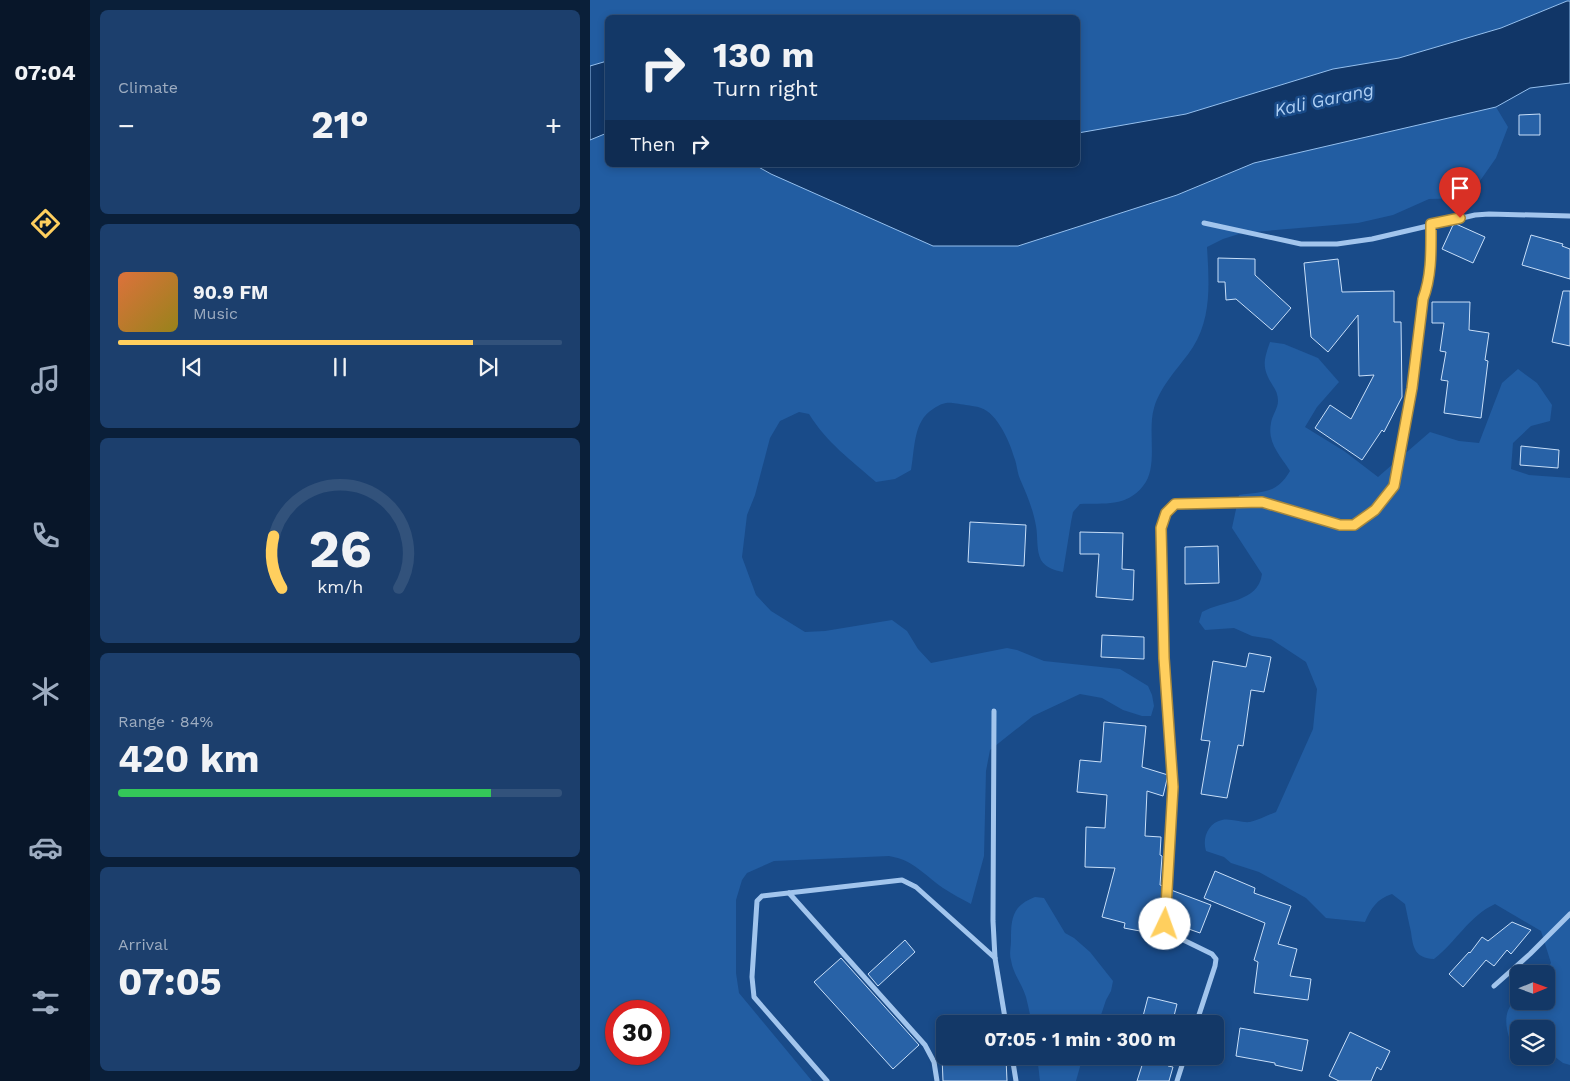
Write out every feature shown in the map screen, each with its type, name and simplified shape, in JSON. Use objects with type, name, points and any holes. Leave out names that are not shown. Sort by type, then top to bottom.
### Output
[{"type":"street","points":[[1204,223],[1301,244],[1337,244],[1489,214],[1570,216]]},
{"type":"street","points":[[1199,1015],[1216,959],[1212,954],[1169,934],[1165,924],[1173,787],[1164,658],[1161,528],[1166,513],[1175,504],[1262,502],[1340,525],[1354,525],[1375,510],[1394,486],[1398,469],[1412,388],[1423,299],[1429,274],[1431,224]]},
{"type":"street","points":[[994,711],[993,921],[995,958],[1004,1015]]},
{"type":"street","points":[[827,1081],[754,997],[752,977],[756,901],[762,896],[902,880],[916,887],[995,958]]},
{"type":"street","points":[[789,893],[925,1045],[934,1062],[937,1081]]},
{"type":"street","points":[[1494,986],[1530,954],[1570,914]]},
{"type":"street","points":[[1013,1065],[1016,1081]]},
{"type":"street","points":[[1177,1081],[1183,1065]]},
{"type":"shaded area","points":[[590,0],[1570,0],[1501,28],[1399,58],[1333,69],[1186,114],[1080,133],[1080,15],[605,15],[605,62],[590,66]]},
{"type":"shaded area","points":[[1496,107],[1508,127],[1496,158],[1468,198],[1429,199],[1393,215],[1358,223],[1242,233],[1207,247],[1208,298],[1203,324],[1193,347],[1166,383],[1157,399],[1152,417],[1152,459],[1148,478],[1137,493],[1130,498],[1106,503],[1080,504],[1073,512],[1063,572],[1048,567],[1041,560],[1038,552],[1037,530],[1033,514],[1016,462],[1006,436],[987,411],[977,407],[949,403],[942,404],[933,409],[926,414],[918,428],[911,470],[895,479],[876,482],[824,434],[809,414],[799,412],[780,421],[770,438],[755,495],[747,515],[742,557],[756,595],[771,611],[805,632],[825,631],[892,620],[907,631],[918,649],[931,663],[1007,648],[1044,661],[1120,669],[1148,686],[1154,706],[1151,716],[1142,716],[1123,710],[1102,698],[1080,694],[1033,716],[990,750],[986,771],[984,856],[971,904],[943,888],[912,864],[889,856],[774,861],[747,873],[742,880],[736,900],[736,973],[739,993],[812,1081],[590,1081],[590,140],[605,134],[605,167],[759,167],[771,174],[1018,246],[1177,195],[1254,163]]},
{"type":"shaded area","points":[[1270,342],[1284,344],[1318,358],[1339,382],[1317,407],[1305,427],[1344,451],[1378,477],[1430,432],[1459,441],[1479,443],[1502,383],[1518,369],[1537,383],[1552,405],[1550,421],[1531,426],[1513,443],[1511,469],[1529,475],[1570,478],[1570,1065],[1563,1063],[1555,1057],[1555,1020],[1510,1020],[1510,1037],[1507,1031],[1506,1020],[1510,1007],[1510,1010],[1555,1010],[1555,965],[1550,965],[1551,963],[1541,931],[1495,904],[1470,922],[1434,959],[1423,957],[1414,947],[1405,904],[1392,894],[1375,905],[1365,922],[1326,918],[1306,898],[1259,872],[1231,863],[1224,857],[1206,851],[1205,841],[1207,832],[1213,824],[1222,820],[1250,822],[1276,812],[1313,729],[1317,689],[1306,662],[1271,639],[1252,636],[1234,628],[1205,630],[1199,622],[1202,612],[1247,596],[1259,583],[1262,574],[1232,528],[1239,495],[1268,491],[1285,479],[1290,471],[1275,448],[1271,437],[1271,423],[1278,397],[1265,369],[1266,355]]},
{"type":"shaded area","points":[[1035,897],[1044,898],[1065,933],[1090,952],[1113,981],[1101,1015],[1030,1015],[1026,997],[1010,958],[1014,914],[1027,901]]},
{"type":"shaded area","points":[[1038,1065],[1080,1065],[1076,1081],[1040,1081]]},
{"type":"water","name":"Kali Garang","points":[[1570,1],[1570,83],[1530,88],[1496,107],[1254,163],[1177,195],[1018,246],[933,246],[759,167],[1080,167],[1080,133],[1186,114],[1333,69],[1399,58],[1501,28]]},
{"type":"water","points":[[605,62],[605,134],[590,140],[590,66]]},
{"type":"building","points":[[1540,114],[1540,135],[1519,135],[1519,115]]},
{"type":"building","points":[[1456,224],[1485,237],[1473,263],[1442,249],[1453,225]]},
{"type":"building","points":[[1531,235],[1563,244],[1562,246],[1570,249],[1570,279],[1522,265]]},
{"type":"building","points":[[1218,258],[1255,259],[1255,275],[1291,308],[1272,330],[1236,299],[1226,300],[1225,282],[1218,282]]},
{"type":"building","points":[[1338,259],[1342,292],[1394,291],[1394,322],[1401,322],[1402,397],[1384,432],[1382,430],[1362,460],[1315,428],[1330,405],[1351,419],[1374,375],[1359,376],[1358,315],[1328,352],[1311,337],[1304,263]]},
{"type":"building","points":[[1563,291],[1570,291],[1570,346],[1552,342]]},
{"type":"building","points":[[1432,302],[1470,302],[1469,330],[1489,333],[1485,360],[1488,361],[1481,418],[1444,413],[1448,381],[1441,380],[1446,352],[1440,351],[1444,323],[1432,323]]},
{"type":"building","points":[[1521,446],[1559,450],[1558,468],[1520,465]]},
{"type":"building","points":[[970,522],[1026,525],[1024,566],[968,562]]},
{"type":"building","points":[[1080,532],[1123,533],[1122,569],[1134,570],[1133,600],[1096,597],[1099,554],[1080,554]]},
{"type":"building","points":[[1218,546],[1219,583],[1185,584],[1185,547]]},
{"type":"building","points":[[1102,635],[1144,637],[1144,659],[1101,657]]},
{"type":"building","points":[[1249,653],[1271,657],[1264,692],[1251,690],[1243,746],[1238,745],[1227,798],[1201,794],[1210,741],[1201,740],[1213,661],[1246,667]]},
{"type":"building","points":[[1104,722],[1146,726],[1142,767],[1168,775],[1163,796],[1147,791],[1145,836],[1161,837],[1160,885],[1163,886],[1161,918],[1159,918],[1156,934],[1124,928],[1125,923],[1102,917],[1115,868],[1085,867],[1086,827],[1105,828],[1107,795],[1077,792],[1080,760],[1101,762]]},
{"type":"building","points":[[1215,871],[1255,888],[1254,893],[1291,906],[1278,944],[1297,949],[1290,976],[1311,979],[1308,1000],[1254,993],[1258,962],[1254,960],[1265,923],[1204,898]]},
{"type":"building","points":[[1171,890],[1211,905],[1200,933],[1169,922]]},
{"type":"building","points":[[1512,922],[1531,930],[1511,954],[1507,950],[1494,966],[1486,960],[1463,987],[1449,974],[1470,953],[1482,937],[1488,941]]},
{"type":"building","points":[[905,940],[915,952],[878,986],[868,974]]},
{"type":"building","points":[[841,958],[919,1045],[893,1069],[814,982]]},
{"type":"building","points":[[1148,997],[1177,1004],[1174,1015],[1143,1015]]},
{"type":"building","points":[[1240,1028],[1308,1040],[1302,1071],[1275,1065],[1275,1063],[1236,1056]]},
{"type":"building","points":[[1350,1032],[1390,1051],[1381,1070],[1377,1067],[1371,1081],[1339,1081],[1329,1076]]},
{"type":"building","points":[[942,1065],[1006,1065],[1007,1081],[943,1081]]},
{"type":"building","points":[[1142,1065],[1168,1065],[1173,1067],[1169,1081],[1137,1081]]},
{"type":"route","points":[[1165,924],[1173,787],[1164,658],[1162,592],[1161,528],[1166,513],[1175,504],[1262,502],[1340,525],[1354,525],[1375,510],[1394,486],[1398,469],[1412,388],[1423,299],[1429,274],[1431,224],[1460,218]]}]
